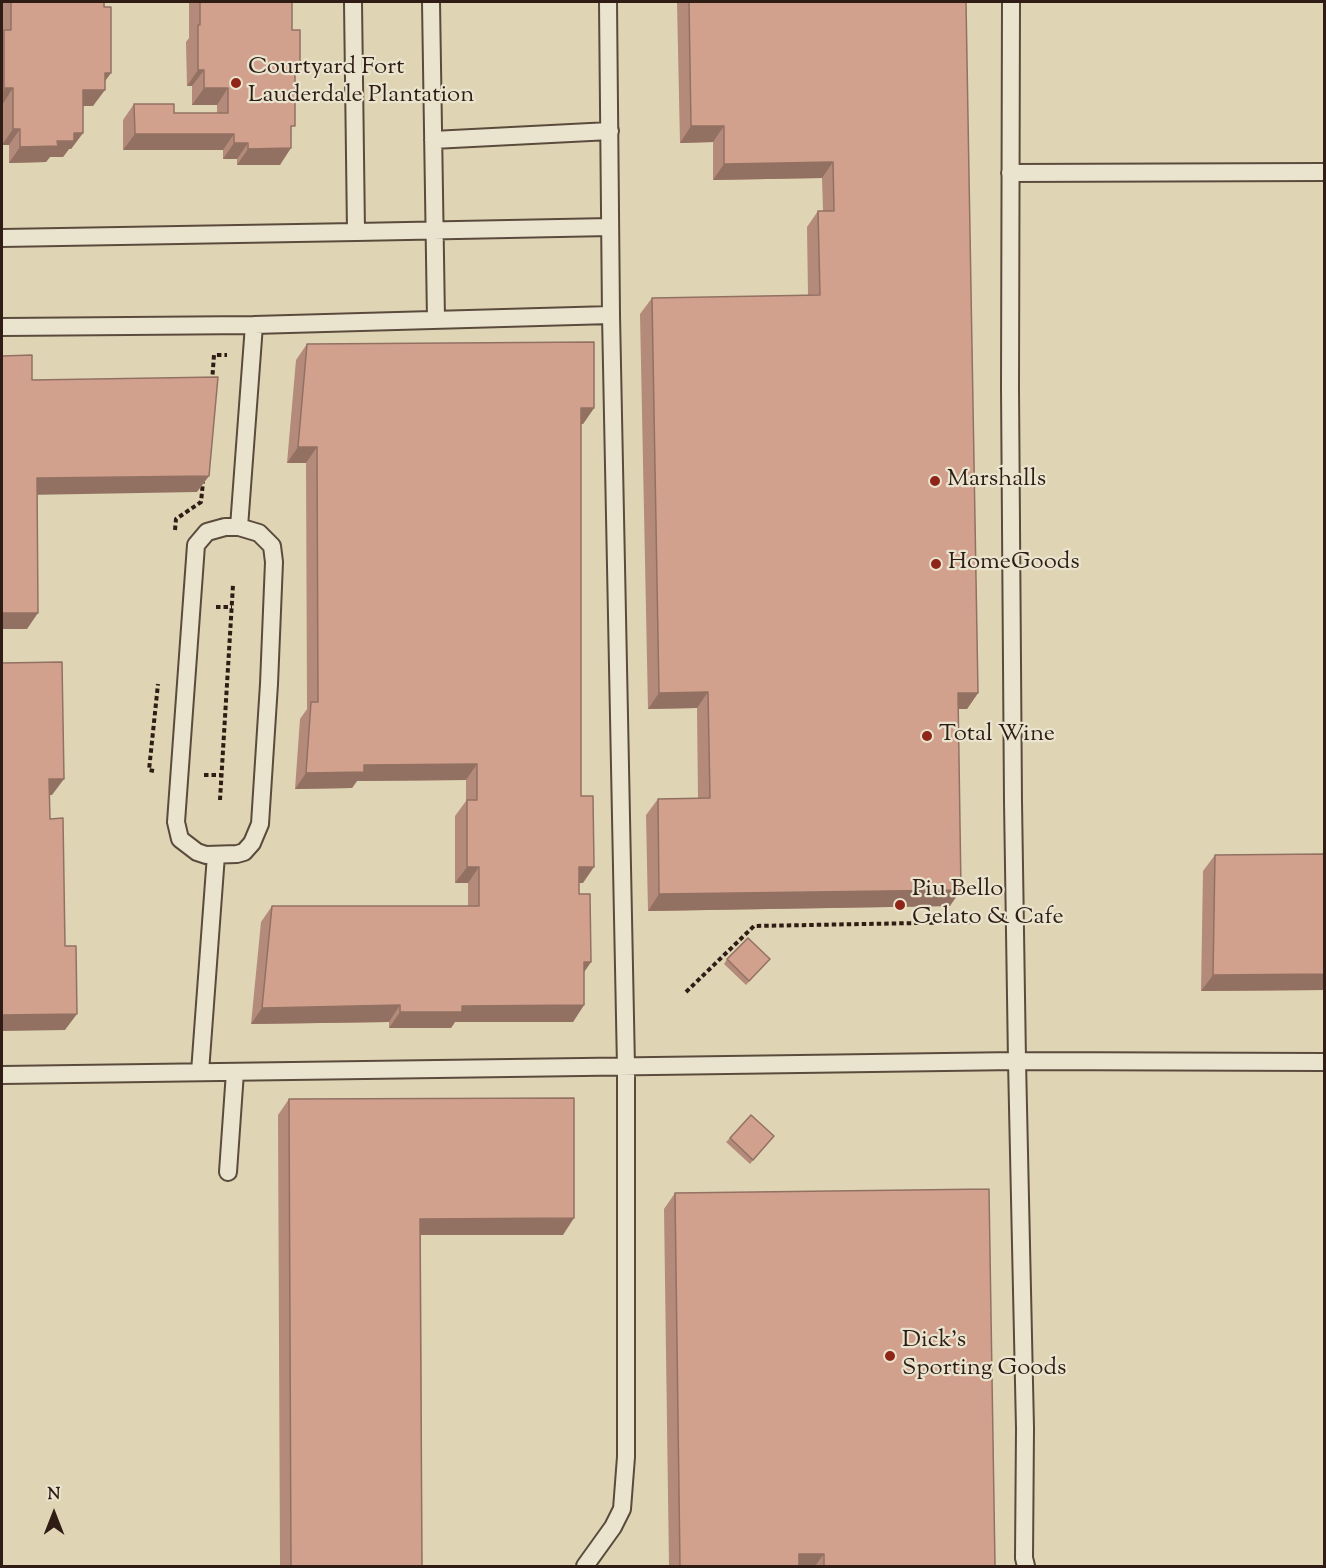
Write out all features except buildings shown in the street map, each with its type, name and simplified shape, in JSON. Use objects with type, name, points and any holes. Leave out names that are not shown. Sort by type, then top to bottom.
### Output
[{"type":"lane","points":[[353,2],[356,232]]},
{"type":"lane","points":[[431,2],[436,320]]},
{"type":"lane","points":[[585,1566],[613,1527],[622,1509],[626,1458],[626,1067],[611,315],[608,2]]},
{"type":"lane","points":[[1011,2],[1013,801],[1025,1392],[1024,1558],[1026,1566]]},
{"type":"lane","points":[[433,140],[610,131]]},
{"type":"lane","points":[[1010,174],[1324,172]]},
{"type":"lane","points":[[2,238],[610,227]]},
{"type":"lane","points":[[2,327],[254,325],[611,315]]},
{"type":"lane","points":[[239,527],[254,325]]},
{"type":"lane","points":[[225,527],[239,527],[259,533],[272,546],[274,562],[260,824],[252,843],[244,852],[206,855],[197,852],[180,839],[176,822],[196,545],[207,532],[225,527]]},
{"type":"lane","points":[[200,1072],[216,855]]},
{"type":"lane","points":[[2,1075],[1017,1061],[1324,1062]]},
{"type":"lane","points":[[228,1172],[235,1072]]},
{"type":"path","points":[[220,800],[233,585]]},
{"type":"path","points":[[212,607],[232,607]]},
{"type":"path","points":[[197,774],[221,776]]},
{"type":"path","points":[[686,992],[754,926],[974,922]]},
{"type":"place","name":"Courtyard Fort Lauderdale Plantation","points":[[236,83]]},
{"type":"place","name":"Marshalls","points":[[935,481]]},
{"type":"place","name":"HomeGoods","points":[[936,564]]},
{"type":"place","name":"Total Wine","points":[[927,736]]},
{"type":"place","name":"Piu Bello Gelato & Cafe","points":[[900,905]]},
{"type":"place","name":"Dick's Sporting Goods","points":[[890,1356]]}]
